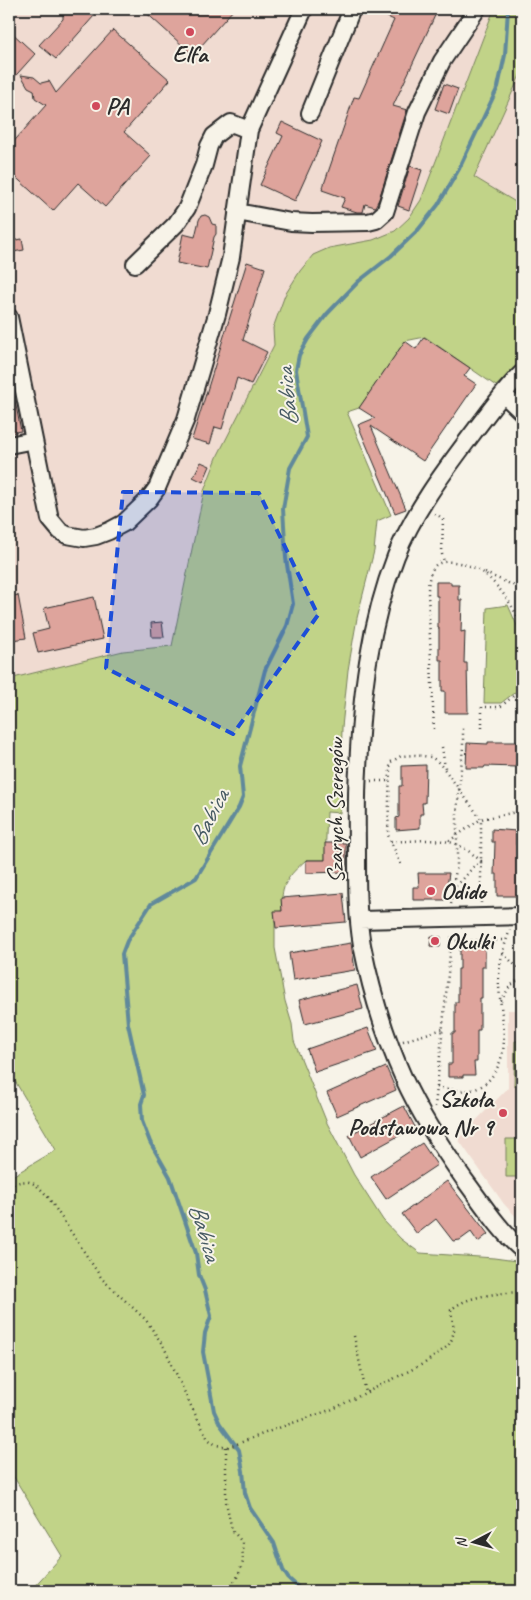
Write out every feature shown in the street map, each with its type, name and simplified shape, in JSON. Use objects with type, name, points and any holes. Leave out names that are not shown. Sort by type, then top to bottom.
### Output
[{"type":"street","points":[[9,316],[17,396],[34,440],[50,519],[60,531],[67,535],[84,538],[109,531],[124,523],[149,499],[157,488],[186,419],[217,314],[231,257],[249,130],[304,9]]},
{"type":"street","points":[[310,113],[352,9]]},
{"type":"street","points":[[237,212],[312,224],[368,222],[381,217],[385,212],[417,112],[442,60],[477,9]]},
{"type":"street","points":[[136,264],[176,224],[187,208],[214,136],[232,122],[249,130]]},
{"type":"street","name":"Szarych Szeregów","points":[[522,373],[503,394],[426,497],[397,554],[377,616],[368,658],[360,721],[357,808],[359,920],[362,944],[375,998],[391,1045],[405,1080],[454,1164],[489,1212],[522,1250]]},
{"type":"street","points":[[503,394],[522,412]]},
{"type":"street","points":[[9,445],[34,440]]},
{"type":"street","points":[[359,920],[520,916]]},
{"type":"path","points":[[432,510],[442,519],[442,554],[444,562]]},
{"type":"path","points":[[434,729],[428,582],[434,566],[444,562],[465,564],[522,589]]},
{"type":"path","points":[[483,573],[513,607],[522,628]]},
{"type":"path","points":[[482,728],[482,707],[500,707],[522,689]]},
{"type":"path","points":[[436,1104],[451,941],[452,888],[458,866],[457,812],[463,728]]},
{"type":"path","points":[[442,747],[445,770]]},
{"type":"path","points":[[401,864],[388,835],[388,781],[392,762],[406,754],[431,757],[445,770],[481,819],[481,917]]},
{"type":"path","points":[[370,781],[388,781]]},
{"type":"path","points":[[448,841],[481,819],[522,811]]},
{"type":"path","points":[[391,842],[448,841],[458,845],[481,861]]},
{"type":"path","points":[[452,888],[462,882],[474,865],[481,861]]},
{"type":"path","points":[[437,1087],[470,1091],[486,1084],[492,1077],[503,1050],[499,985],[502,952],[506,940],[520,916]]},
{"type":"path","points":[[451,941],[506,940]]},
{"type":"path","points":[[502,952],[522,969]]},
{"type":"path","points":[[500,1002],[510,986],[522,977]]},
{"type":"path","points":[[401,1042],[443,1028]]},
{"type":"path","points":[[9,1186],[20,1182],[32,1182],[38,1185],[48,1197],[102,1279],[146,1320],[164,1347],[208,1440],[216,1445],[228,1447],[333,1409],[366,1394],[425,1364],[448,1346],[454,1330],[451,1310],[456,1305],[485,1296],[522,1292]]},
{"type":"path","points":[[354,1336],[366,1394]]},
{"type":"path","points":[[228,1447],[226,1502],[232,1530],[242,1542],[243,1562],[238,1576],[228,1591]]},
{"type":"highlighted area","points":[[123,492],[259,493],[318,615],[233,734],[106,668]]},
{"type":"shaded area","points":[[9,9],[494,9],[421,200],[409,218],[395,231],[373,240],[329,248],[273,328],[274,345],[218,455],[204,491],[172,646],[123,651],[9,679]]},
{"type":"shaded area","points":[[522,71],[522,206],[474,177]]},
{"type":"shaded area","name":"Szkoła Podstawowa Nr 9","points":[[508,1010],[522,1010],[522,1223],[504,1204],[458,1139],[508,1088]]},
{"type":"green space","points":[[494,9],[522,9],[522,71],[474,177],[522,206],[522,361],[496,386],[425,337],[405,341],[359,408],[347,412],[391,515],[377,521],[374,551],[357,618],[348,670],[342,727],[340,813],[327,812],[325,860],[306,860],[286,882],[282,894],[282,911],[275,912],[275,948],[294,1041],[327,1123],[354,1175],[383,1220],[401,1239],[420,1253],[516,1261],[522,1267],[522,1591],[30,1591],[62,1556],[9,1469],[9,1178],[56,1150],[9,1071],[9,679],[123,651],[172,646],[204,491],[218,455],[274,345],[273,328],[285,295],[313,255],[329,248],[373,240],[395,231],[409,218],[421,200]]},
{"type":"green space","points":[[508,605],[522,637],[522,687],[501,703],[484,703],[487,608]]},
{"type":"green space","points":[[515,1041],[522,1041],[522,1086],[514,1086]]},
{"type":"green space","points":[[506,1139],[522,1139],[522,1177],[506,1177]]},
{"type":"building","points":[[63,9],[86,9],[94,16],[56,59],[39,45],[63,19]]},
{"type":"building","name":"Elfa","points":[[142,9],[234,9],[193,55]]},
{"type":"building","points":[[370,9],[438,9],[393,106],[407,110],[379,199],[375,207],[365,204],[363,212],[357,212],[341,207],[345,198],[322,190],[354,97],[359,98],[394,20]]},
{"type":"building","points":[[9,30],[35,54],[9,83]]},
{"type":"building","name":"PA","points":[[113,30],[170,80],[124,132],[151,156],[105,207],[78,183],[53,211],[9,171],[9,147],[46,105],[35,98],[34,90],[28,87],[21,75],[34,77],[41,83],[49,81],[56,93]]},
{"type":"building","points":[[444,84],[458,89],[449,114],[435,109]]},
{"type":"building","points":[[282,122],[322,141],[295,201],[260,185],[283,136],[277,133]]},
{"type":"building","points":[[410,166],[422,170],[409,210],[398,206]]},
{"type":"building","points":[[201,216],[209,217],[212,224],[216,225],[216,234],[207,269],[177,263],[183,234],[195,237],[199,220]]},
{"type":"building","points":[[22,239],[24,250],[13,252],[11,241]]},
{"type":"building","points":[[247,262],[265,268],[243,340],[267,352],[251,384],[237,378],[222,429],[215,427],[210,444],[192,439]]},
{"type":"building","points":[[424,337],[470,368],[464,376],[476,384],[423,461],[371,426],[406,509],[395,513],[358,425],[375,418],[359,408],[405,341],[416,349]]},
{"type":"building","points":[[14,396],[21,431],[9,433],[9,397]]},
{"type":"building","points":[[201,462],[210,466],[203,482],[193,477]]},
{"type":"building","points":[[436,582],[451,582],[451,585],[459,585],[459,600],[462,600],[461,632],[465,631],[464,663],[467,663],[468,713],[445,713],[445,691],[442,691],[442,660],[439,660]]},
{"type":"building","points":[[18,595],[26,638],[13,640],[9,616],[9,597]]},
{"type":"building","points":[[94,597],[103,639],[38,653],[33,633],[49,629],[44,608]]},
{"type":"building","points":[[162,622],[164,637],[152,637],[151,623]]},
{"type":"building","points":[[488,742],[522,742],[522,765],[516,765],[516,767],[485,766],[484,768],[466,768],[467,743],[488,744]]},
{"type":"building","points":[[426,765],[425,803],[422,803],[423,814],[420,814],[420,828],[396,830],[396,818],[399,817],[399,786],[402,786],[402,766]]},
{"type":"building","points":[[492,829],[516,831],[518,877],[521,877],[520,896],[497,896],[497,874],[494,874],[495,842],[492,842]]},
{"type":"building","points":[[325,843],[346,843],[346,872],[306,873],[306,860],[325,860]]},
{"type":"building","name":"Odido","points":[[418,873],[449,873],[445,900],[413,900],[413,887],[419,887]]},
{"type":"building","points":[[343,893],[346,922],[276,928],[274,911],[282,911],[281,898]]},
{"type":"building","name":"Okulki","points":[[431,936],[441,937],[440,947],[430,946]]},
{"type":"building","points":[[351,943],[355,970],[293,980],[289,953]]},
{"type":"building","points":[[460,947],[485,947],[485,967],[482,967],[482,998],[480,998],[480,1030],[477,1030],[477,1062],[474,1062],[475,1075],[448,1077],[448,1064],[452,1064],[452,1033],[455,1033],[455,1002],[458,1002]]},
{"type":"building","points":[[357,985],[363,1009],[305,1024],[299,1000]]},
{"type":"building","points":[[368,1028],[377,1051],[315,1072],[307,1049]]},
{"type":"building","points":[[386,1067],[396,1090],[337,1116],[327,1093]]},
{"type":"building","points":[[404,1106],[415,1127],[360,1157],[349,1135]]},
{"type":"building","points":[[422,1143],[437,1165],[386,1199],[371,1177]]},
{"type":"building","points":[[447,1181],[488,1234],[478,1242],[471,1232],[460,1240],[453,1241],[436,1219],[417,1234],[402,1214]]},
{"type":"waterway","name":"Babica","points":[[302,1591],[288,1578],[283,1570],[274,1543],[250,1508],[245,1493],[239,1450],[220,1424],[214,1411],[203,1352],[205,1333],[211,1316],[205,1290],[199,1275],[196,1253],[170,1177],[150,1142],[142,1121],[141,1104],[144,1095],[128,1024],[122,954],[127,941],[151,904],[196,878],[239,807],[243,797],[240,766],[265,670],[287,626],[293,604],[286,558],[283,509],[290,468],[307,437],[296,370],[299,355],[308,339],[327,314],[359,281],[391,256],[418,230],[438,205],[459,169],[498,87],[505,55],[508,9]]},
{"type":"place","name":"Elfa","points":[[190,32]]},
{"type":"place","name":"PA","points":[[96,106]]},
{"type":"place","name":"Odido","points":[[431,891]]},
{"type":"place","name":"Okulki","points":[[435,941]]},
{"type":"place","name":"Szkoła Podstawowa Nr 9","points":[[503,1113]]}]
